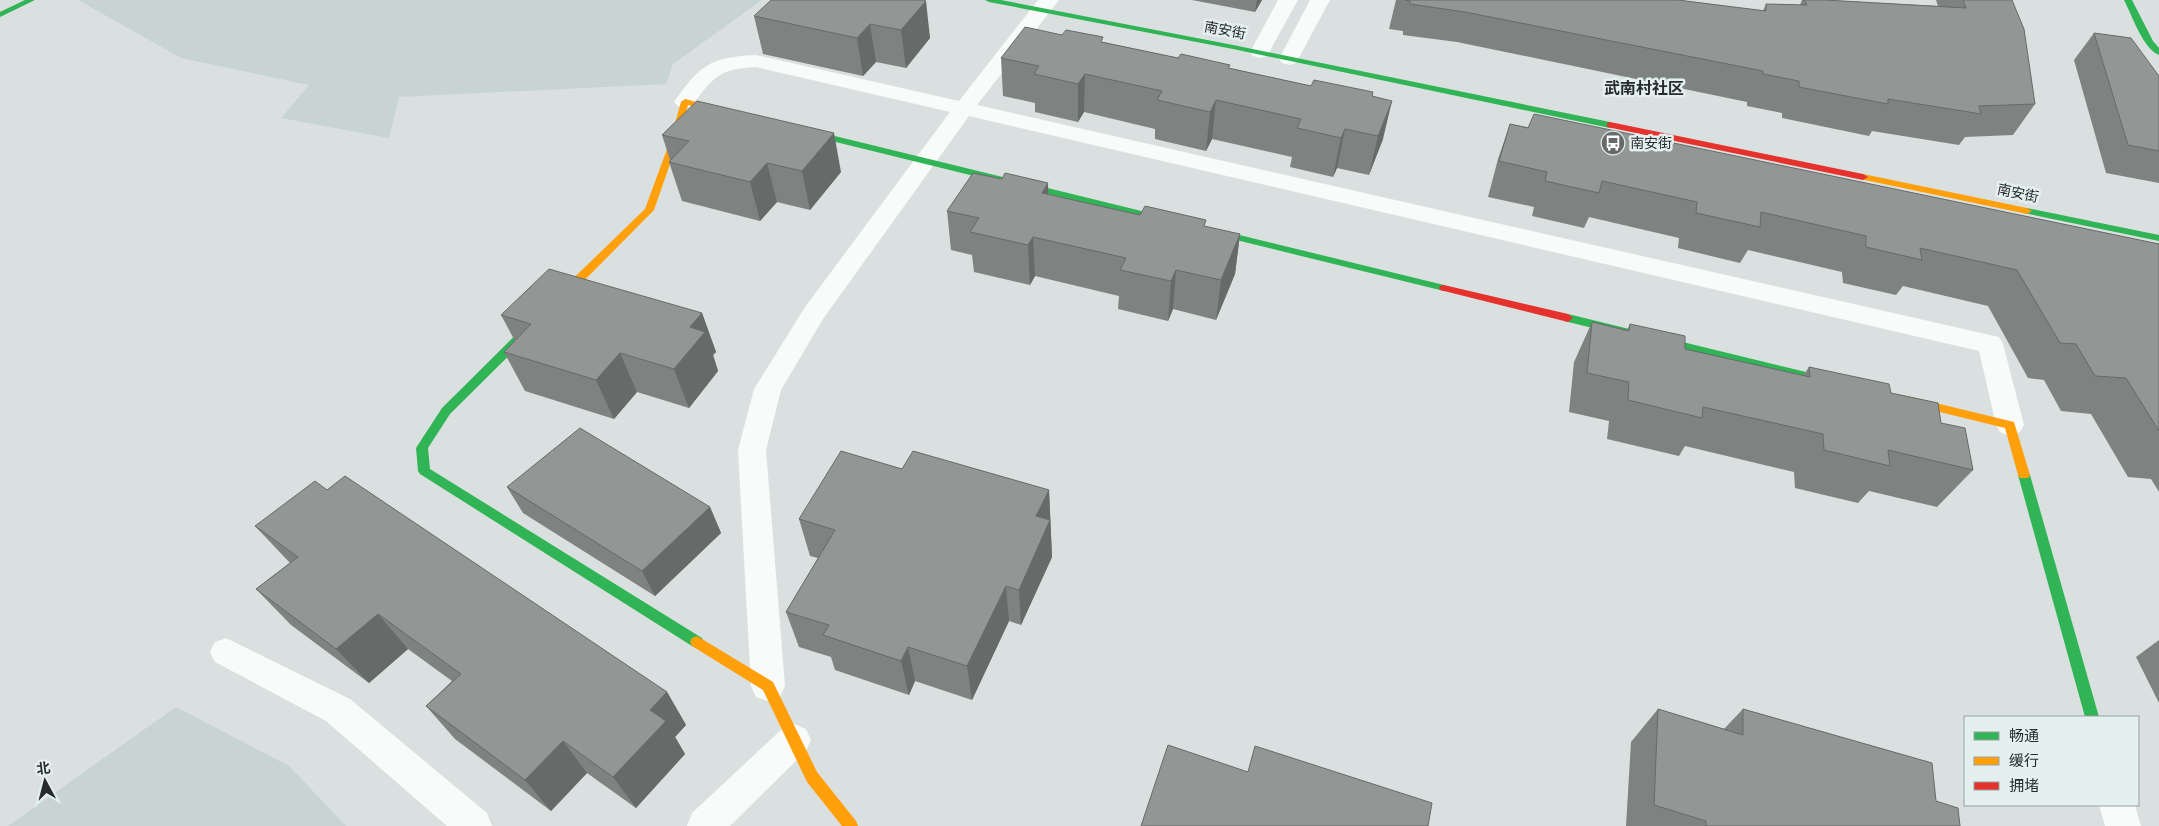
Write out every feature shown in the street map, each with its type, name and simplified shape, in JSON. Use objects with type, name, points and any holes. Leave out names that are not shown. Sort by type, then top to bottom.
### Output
[{"type":"street","points":[[0,15],[31,0]]},
{"type":"street","name":"南安街","points":[[989,0],[1044,5],[1289,59],[2159,238]]},
{"type":"street","points":[[1260,52],[1288,0]]},
{"type":"street","points":[[1289,59],[1320,0]]},
{"type":"street","points":[[2128,0],[2159,53]]},
{"type":"street","points":[[851,826],[812,777],[768,686],[752,450],[768,389],[814,313],[924,160],[1044,5]]},
{"type":"street","points":[[768,686],[424,471],[422,448],[446,411],[649,210],[674,141],[685,102],[700,80],[714,67],[734,62],[756,61],[1990,344],[2010,425],[2092,716]]},
{"type":"street","points":[[685,102],[742,116]]},
{"type":"street","points":[[790,128],[1855,387]]},
{"type":"street","points":[[1894,397],[2010,425]]},
{"type":"street","points":[[226,652],[338,710],[474,826]]},
{"type":"street","points":[[705,826],[794,740]]},
{"type":"street","points":[[2117,806],[2123,826]]},
{"type":"shaded area","points":[[78,0],[762,0],[673,64],[666,84],[399,97],[389,138],[281,118],[309,85],[181,58]]},
{"type":"shaded area","points":[[176,707],[289,766],[346,826],[8,826]]},
{"type":"building","points":[[771,0],[926,1],[901,30],[870,24],[857,38],[754,16]]},
{"type":"building","points":[[1405,0],[1678,0],[1766,11],[1766,4],[1807,5],[1804,0],[1966,8],[1963,0],[2012,0],[2024,29],[2035,104],[1979,106],[1981,114],[1888,99],[1888,104],[1799,87],[1799,81],[1763,74],[1763,71],[1465,12],[1410,4],[1410,1]]},
{"type":"building","points":[[1025,27],[1062,35],[1066,30],[1103,37],[1101,42],[1178,58],[1181,54],[1230,65],[1228,68],[1311,86],[1314,80],[1373,92],[1372,96],[1392,101],[1378,136],[1345,129],[1341,138],[1297,128],[1301,119],[1216,100],[1210,112],[1157,100],[1162,91],[1085,74],[1078,84],[1034,74],[1039,66],[1001,58]]},
{"type":"building","points":[[2094,33],[2131,38],[2159,76],[2159,151],[2128,145]]},
{"type":"building","points":[[697,101],[834,133],[802,171],[767,163],[750,182],[669,162],[689,141],[662,135]]},
{"type":"building","points":[[1534,114],[2159,244],[2159,431],[2126,378],[2095,376],[2076,344],[2060,343],[2017,270],[1920,248],[1922,260],[1866,247],[1866,236],[1761,212],[1760,227],[1696,213],[1697,202],[1602,181],[1599,193],[1545,181],[1547,172],[1499,161],[1510,124],[1528,128]]},
{"type":"building","points":[[973,173],[1002,179],[1005,173],[1048,183],[1042,193],[1140,215],[1145,206],[1206,220],[1204,226],[1240,234],[1221,280],[1176,270],[1171,281],[1120,270],[1126,258],[1033,237],[1028,245],[970,232],[979,218],[947,211]]},
{"type":"building","points":[[549,269],[702,313],[690,327],[705,332],[674,369],[620,353],[596,380],[504,352],[531,324],[501,315]]},
{"type":"building","points":[[1592,322],[1629,331],[1630,324],[1685,336],[1685,349],[1810,377],[1809,367],[1889,384],[1891,393],[1938,403],[1941,423],[1965,428],[1973,470],[1888,450],[1890,466],[1824,450],[1823,434],[1703,407],[1702,418],[1628,400],[1629,382],[1587,373]]},
{"type":"building","points":[[580,428],[710,507],[642,571],[507,487]]},
{"type":"building","points":[[841,451],[902,469],[913,451],[1049,490],[1036,516],[1050,520],[1019,590],[1006,586],[967,666],[908,647],[901,661],[823,635],[829,625],[786,612],[835,530],[799,519]]},
{"type":"building","points":[[345,476],[667,692],[650,710],[666,721],[613,777],[563,741],[525,780],[426,706],[461,674],[378,614],[336,649],[256,589],[298,557],[255,526],[315,481],[327,490]]},
{"type":"building","points":[[1658,709],[1743,735],[1743,709],[1932,763],[1936,801],[1958,808],[1960,826],[1706,826],[1706,821],[1654,805]]},
{"type":"building","points":[[1168,745],[1248,772],[1255,746],[1432,803],[1428,826],[1141,826]]},
{"type":"traffic: fast","points":[[0,15],[31,0]]},
{"type":"traffic: fast","points":[[989,0],[1233,47],[1610,125]]},
{"type":"traffic: fast","points":[[2128,0],[2149,42],[2159,53]]},
{"type":"traffic: fast","points":[[798,130],[1444,288]]},
{"type":"traffic: fast","points":[[2027,211],[2159,238]]},
{"type":"traffic: fast","points":[[558,300],[446,411],[422,448],[424,471],[697,642]]},
{"type":"traffic: fast","points":[[1568,318],[1839,384]]},
{"type":"traffic: fast","points":[[2024,475],[2092,716]]},
{"type":"traffic: slow","points":[[558,300],[649,210],[674,141],[685,102],[729,113]]},
{"type":"traffic: slow","points":[[1863,177],[2027,211]]},
{"type":"traffic: slow","points":[[1903,399],[2010,425],[2024,475]]},
{"type":"traffic: slow","points":[[697,642],[768,686],[812,777],[851,826]]},
{"type":"traffic: jam","points":[[1610,125],[1863,177]]},
{"type":"traffic: jam","points":[[1444,288],[1568,318]]},
{"type":"place","name":"南安街","points":[[1613,143]]},
{"type":"district","name":"武南村社区","points":[[1644,88]]}]
